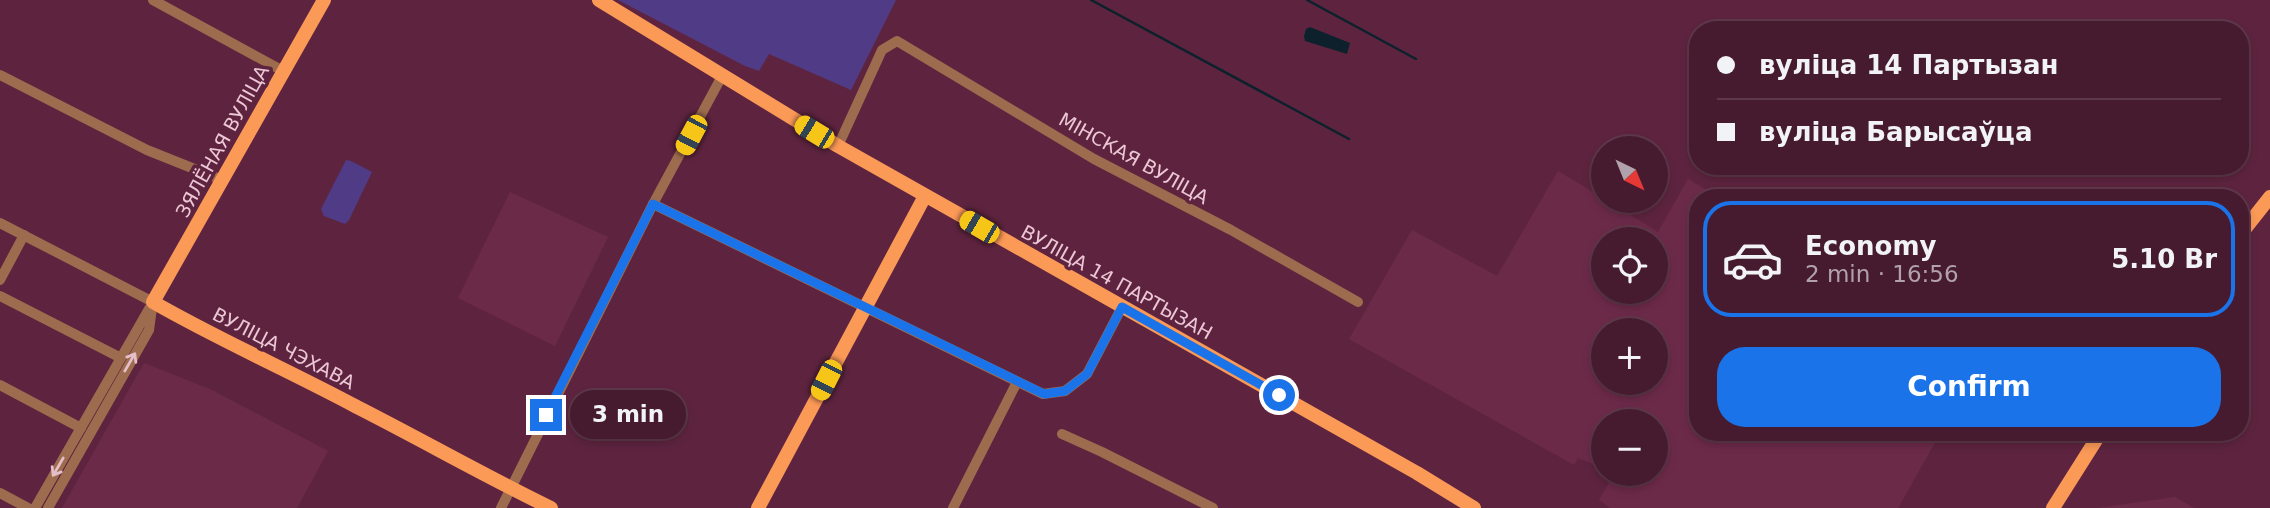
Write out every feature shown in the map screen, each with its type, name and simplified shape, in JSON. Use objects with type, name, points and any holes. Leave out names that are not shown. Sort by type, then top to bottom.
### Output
[{"type":"main road","name":"ЗЯЛЁНАЯ ВУЛІЦА","points":[[153,302],[324,0]]},
{"type":"main road","name":"ВУЛІЦА 14 ПАРТЫЗАН","points":[[599,0],[838,146],[1122,307],[1459,504],[1474,508]]},
{"type":"main road","points":[[758,508],[925,195]]},
{"type":"main road","points":[[2249,224],[2270,197]]},
{"type":"main road","name":"ВУЛІЦА ЧЭХАВА","points":[[153,302],[551,508]]},
{"type":"main road","points":[[2053,508],[2095,441]]},
{"type":"street","points":[[153,0],[283,71]]},
{"type":"street","name":"МІНСКАЯ ВУЛІЦА","points":[[838,146],[881,50],[897,41],[1094,159],[1231,230],[1358,302]]},
{"type":"street","points":[[0,75],[147,150],[222,180]]},
{"type":"street","points":[[501,508],[653,204],[722,76]]},
{"type":"street","points":[[653,204],[1044,394],[1065,391],[1087,374],[1122,307]]},
{"type":"street","name":"ВУЛІЦА ЧЭХАВА","points":[[0,223],[153,302]]},
{"type":"street","points":[[0,280],[24,235]]},
{"type":"street","points":[[0,296],[121,358]]},
{"type":"street","name":"ЗЯЛЁНАЯ ВУЛІЦА","points":[[35,508],[153,302]]},
{"type":"street","name":"ЗЯЛЁНАЯ ВУЛІЦА","points":[[48,508],[149,330],[153,302]]},
{"type":"street","points":[[953,508],[1017,382]]},
{"type":"street","points":[[0,386],[81,428]]},
{"type":"street","points":[[1062,434],[1213,508]]},
{"type":"street","points":[[0,493],[28,508]]},
{"type":"shaded area","points":[[618,0],[896,0],[851,90],[769,54],[759,71],[745,66]]},
{"type":"shaded area","points":[[346,160],[372,172],[345,224],[324,216],[321,209]]},
{"type":"shaded area","points":[[1558,171],[1591,191],[1591,214],[1629,214],[1650,227],[1591,227],[1591,304],[1668,304],[1668,227],[1661,227],[1688,179],[1705,189],[1689,189],[1689,441],[1936,441],[1898,508],[1610,508],[1599,500],[1607,486],[1668,486],[1668,409],[1591,409],[1591,463],[1578,458],[1574,465],[1349,339],[1412,230],[1497,276]]},
{"type":"shaded area","points":[[510,192],[608,237],[555,346],[458,298]]},
{"type":"shaded area","points":[[144,363],[212,390],[328,451],[297,508],[62,508]]},
{"type":"shaded area","points":[[2175,497],[2194,508],[2098,508]]},
{"type":"water","points":[[1310,27],[1350,43],[1347,54],[1305,41],[1306,29]]},
{"type":"waterway","points":[[1091,0],[1349,139]]},
{"type":"waterway","points":[[1307,0],[1416,59]]},
{"type":"route","points":[[546,415],[653,204],[1044,394],[1065,391],[1087,374],[1122,307],[1279,395]]}]
